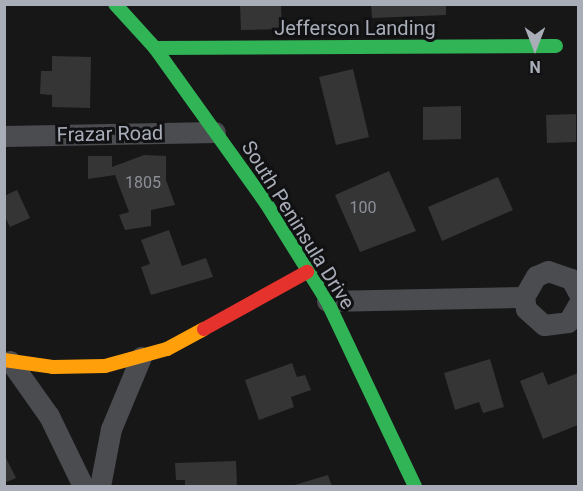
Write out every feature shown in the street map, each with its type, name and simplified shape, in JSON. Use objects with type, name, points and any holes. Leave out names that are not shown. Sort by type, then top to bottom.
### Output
[{"type":"street","name":"South Peninsula Drive","points":[[115,4],[155,48],[266,203],[327,301],[415,486]]},
{"type":"street","name":"Jefferson Landing","points":[[155,48],[556,46]]},
{"type":"street","name":"Frazar Road","points":[[4,136],[215,132]]},
{"type":"street","points":[[579,292],[571,279],[548,271],[536,276],[524,297],[530,314],[544,326],[568,322],[579,305]]},
{"type":"street","points":[[7,360],[53,367],[105,366],[141,357],[167,349],[308,272]]},
{"type":"street","points":[[327,301],[524,297]]},
{"type":"street","points":[[100,486],[111,429],[141,357]]},
{"type":"street","points":[[7,360],[49,416],[83,486]]},
{"type":"building","points":[[371,4],[446,4],[446,15],[372,18]]},
{"type":"building","points":[[240,5],[281,5],[282,29],[241,30]]},
{"type":"building","points":[[52,56],[91,57],[90,108],[52,107],[52,95],[40,94],[41,71],[52,71]]},
{"type":"building","points":[[353,69],[369,137],[336,145],[319,77]]},
{"type":"building","points":[[461,106],[461,139],[423,140],[423,107]]},
{"type":"building","points":[[576,114],[576,142],[547,143],[546,115]]},
{"type":"building","points":[[144,155],[166,156],[166,180],[175,205],[151,210],[151,226],[125,230],[119,215],[129,212],[115,175],[88,179],[88,156],[112,156],[112,167]]},
{"type":"building","points":[[389,171],[416,231],[360,252],[335,195]]},
{"type":"building","points":[[498,177],[513,210],[442,241],[428,207]]},
{"type":"building","points":[[17,190],[30,218],[10,227],[4,215],[4,196]]},
{"type":"building","points":[[169,230],[182,266],[206,258],[213,277],[151,295],[141,267],[150,264],[141,240]]},
{"type":"building","points":[[490,359],[504,407],[483,413],[479,402],[455,410],[444,373]]},
{"type":"building","points":[[292,363],[297,377],[305,375],[311,390],[291,397],[294,407],[259,420],[245,380]]},
{"type":"building","points":[[543,372],[548,385],[578,373],[578,425],[543,439],[520,381]]},
{"type":"building","points":[[4,454],[16,478],[4,483]]},
{"type":"building","points":[[236,461],[237,486],[185,486],[185,480],[176,480],[175,463]]},
{"type":"building","points":[[328,475],[332,486],[291,486]]},
{"type":"traffic: fast","points":[[115,4],[155,48],[266,203],[327,301],[415,486]]},
{"type":"traffic: fast","points":[[155,48],[556,46]]},
{"type":"traffic: slow","points":[[4,360],[53,367],[105,366],[167,349],[204,329]]},
{"type":"traffic: jam","points":[[204,329],[307,272]]}]
